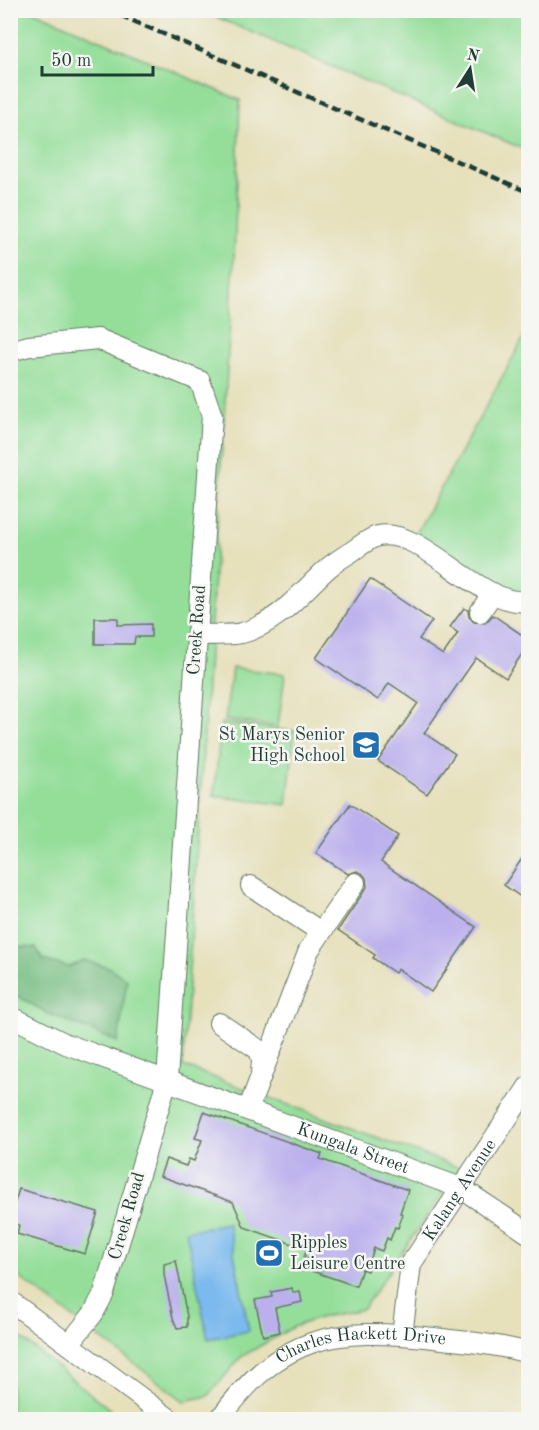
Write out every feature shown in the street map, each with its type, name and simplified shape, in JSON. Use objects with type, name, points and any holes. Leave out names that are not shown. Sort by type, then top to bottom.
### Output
[{"type":"street","name":"Creek Road","points":[[10,351],[29,346],[98,339],[200,381],[212,416],[167,1080],[105,1293],[93,1314],[69,1344]]},
{"type":"street","points":[[196,635],[239,633],[261,626],[294,602],[330,566],[375,536],[393,534],[415,543],[493,593],[509,601],[528,602]]},
{"type":"street","points":[[480,612],[493,593]]},
{"type":"street","points":[[248,1110],[309,950],[355,883]]},
{"type":"street","points":[[251,886],[321,932]]},
{"type":"street","points":[[10,1016],[66,1044],[167,1080]]},
{"type":"street","points":[[219,1023],[259,1050],[262,1060],[261,1076]]},
{"type":"street","name":"Kungala Street","points":[[167,1080],[461,1188],[528,1233]]},
{"type":"street","name":"Kalang Avenue","points":[[402,1335],[411,1264],[528,1087]]},
{"type":"street","points":[[10,1301],[171,1419]]},
{"type":"street","name":"Charles Hackett Drive","points":[[219,1419],[248,1383],[272,1362],[285,1354],[334,1336],[368,1333],[402,1335],[503,1347],[528,1353]]},
{"type":"green space","points":[[31,10],[240,100],[234,259],[183,1066],[460,1168],[363,1309],[322,1317],[293,1327],[241,1357],[208,1396],[184,1401],[11,1271],[10,11]]},
{"type":"green space","points":[[202,11],[528,11],[528,151]]},
{"type":"green space","points":[[528,330],[528,596],[514,596],[413,539]]},
{"type":"green space","points":[[232,668],[285,674],[278,727],[225,720]]},
{"type":"green space","points":[[221,723],[295,731],[287,805],[214,796]]},
{"type":"green space","points":[[11,946],[36,948],[43,960],[69,967],[84,960],[110,968],[127,980],[118,1042],[47,1013],[11,992]]},
{"type":"green space","points":[[11,1330],[122,1419],[11,1419]]},
{"type":"water","points":[[228,1223],[249,1331],[208,1339],[186,1231]]},
{"type":"building","points":[[370,579],[432,621],[419,639],[443,655],[458,633],[450,627],[464,608],[468,610],[469,617],[474,622],[485,623],[493,615],[528,639],[528,645],[506,678],[476,658],[424,733],[455,754],[427,794],[378,761],[418,703],[389,683],[378,700],[316,658]]},
{"type":"building","points":[[95,618],[118,618],[118,625],[151,624],[151,637],[135,637],[134,644],[95,644]]},
{"type":"building","points":[[350,804],[398,836],[381,862],[476,927],[431,992],[398,969],[395,973],[373,958],[375,955],[338,930],[367,887],[366,878],[357,871],[348,874],[316,853]]},
{"type":"building","points":[[528,850],[528,902],[504,885]]},
{"type":"building","points":[[204,1112],[322,1154],[320,1159],[408,1190],[400,1213],[403,1214],[398,1228],[395,1227],[390,1240],[387,1238],[382,1251],[374,1248],[367,1271],[362,1269],[356,1286],[312,1271],[316,1262],[304,1257],[307,1249],[244,1227],[233,1202],[160,1176],[166,1159],[186,1166],[189,1159],[194,1161],[202,1140],[195,1138]]},
{"type":"building","points":[[19,1189],[98,1212],[85,1254],[17,1234],[19,1225],[10,1223],[10,1218]]},
{"type":"building","points":[[176,1261],[187,1316],[187,1327],[177,1328],[164,1275],[164,1264]]},
{"type":"building","points":[[292,1288],[293,1293],[300,1292],[302,1302],[275,1308],[280,1332],[263,1336],[255,1300],[272,1297],[271,1292]]},
{"type":"railway","points":[[108,10],[528,192]]},
{"type":"place","name":"St Marys Senior High School","points":[[366,745]]},
{"type":"place","name":"Ripples Leisure Centre","points":[[269,1253]]}]
